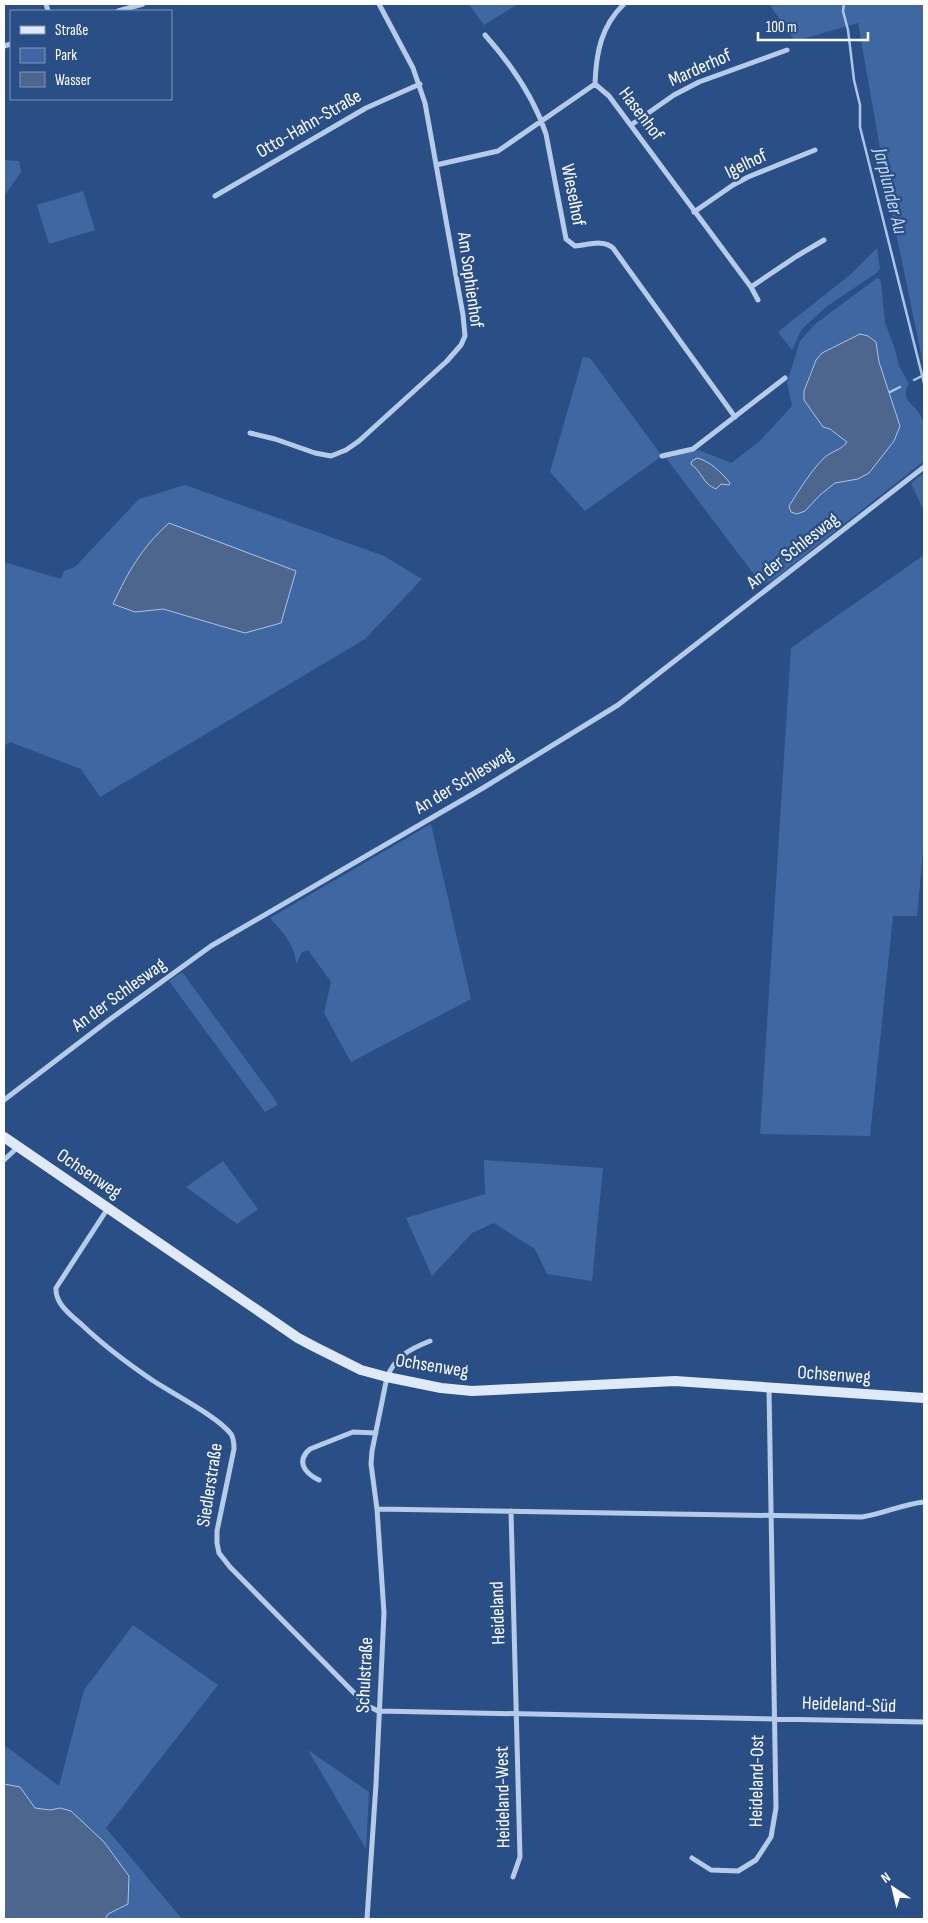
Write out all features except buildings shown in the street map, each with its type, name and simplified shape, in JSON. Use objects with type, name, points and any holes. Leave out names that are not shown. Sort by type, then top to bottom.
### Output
[{"type":"main road","name":"Ochsenweg","points":[[4,1137],[298,1338],[361,1370],[441,1388],[472,1390],[675,1381],[924,1398]]},
{"type":"street","points":[[122,10],[143,4]]},
{"type":"street","name":"Am Sophienhof","points":[[250,433],[275,439],[315,454],[331,456],[346,450],[359,441],[447,361],[461,345],[465,336],[425,103],[420,84],[379,4]]},
{"type":"street","points":[[595,84],[600,42],[604,29],[616,11],[624,4]]},
{"type":"street","name":"Wieselhof","points":[[485,36],[499,52],[534,105],[542,121],[566,239],[569,244],[575,246],[604,243],[609,244],[613,248],[735,417]]},
{"type":"street","name":"Marderhof","points":[[631,125],[674,95],[699,82],[787,50]]},
{"type":"street","name":"Otto-Hahn-Straße","points":[[215,196],[366,108],[420,84]]},
{"type":"street","name":"Hasenhof","points":[[436,166],[498,151],[595,84],[609,96],[631,125],[751,287],[758,300]]},
{"type":"street","name":"Igelhof","points":[[694,212],[748,177],[815,150]]},
{"type":"street","points":[[751,287],[824,240]]},
{"type":"street","points":[[662,456],[693,449],[785,378]]},
{"type":"street","name":"An der Schleswag","points":[[4,1100],[109,1020],[211,946],[475,793],[618,705],[924,467]]},
{"type":"street","points":[[4,1160],[18,1146]]},
{"type":"street","name":"Siedlerstraße","points":[[108,1207],[56,1288],[58,1300],[71,1315],[108,1349],[153,1381],[220,1423],[234,1439],[234,1449],[217,1531],[219,1553],[254,1592],[366,1705],[378,1712]]},
{"type":"street","points":[[387,1377],[392,1367],[403,1354],[430,1341]]},
{"type":"street","name":"Schulstraße","points":[[368,1919],[384,1613],[377,1509],[371,1464],[387,1377]]},
{"type":"street","name":"Heideland-Ost","points":[[692,1858],[711,1870],[738,1871],[756,1860],[771,1837],[776,1808],[769,1388]]},
{"type":"street","points":[[319,1480],[312,1477],[303,1464],[302,1458],[304,1453],[310,1448],[354,1432],[376,1433]]},
{"type":"street","points":[[377,1509],[862,1517],[879,1514],[909,1504],[924,1502]]},
{"type":"street","name":"Heideland","points":[[511,1511],[516,1714]]},
{"type":"street","points":[[378,1712],[516,1714]]},
{"type":"street","name":"Heideland-Ost","points":[[516,1714],[773,1718]]},
{"type":"street","name":"Heideland-West","points":[[513,1877],[520,1857],[516,1714]]},
{"type":"street","name":"Heideland-Süd","points":[[773,1718],[924,1722]]},
{"type":"green space","points":[[469,4],[518,4],[484,25]]},
{"type":"green space","points":[[769,4],[924,4],[924,368],[889,199],[858,23],[795,41]]},
{"type":"green space","points":[[4,160],[19,161],[21,172],[4,196]]},
{"type":"green space","points":[[83,191],[95,230],[49,244],[37,205]]},
{"type":"green space","points":[[877,248],[880,269],[826,307],[802,329],[792,350],[778,332],[851,274]]},
{"type":"green space","points":[[877,278],[880,279],[885,323],[899,366],[909,384],[906,390],[907,399],[921,415],[923,421],[925,436],[924,461],[773,580],[762,585],[666,458],[699,450],[731,463],[760,441],[792,406],[787,382],[800,341],[814,325]],"holes":[[[876,342],[879,362],[900,426],[858,479],[835,483],[805,511],[826,456],[845,446],[847,442],[830,429],[823,427],[804,400],[807,380],[816,360]]]},
{"type":"green space","points":[[583,357],[590,358],[662,456],[585,511],[550,472]]},
{"type":"green space","points":[[924,473],[924,511],[911,483]]},
{"type":"green space","points":[[185,485],[384,556],[422,579],[365,639],[100,797],[81,769],[10,742],[4,746],[4,562],[61,579],[64,571],[75,567],[139,499]],"holes":[[[296,571],[245,633],[163,609],[135,612],[113,604]]]},
{"type":"green space","points":[[924,555],[924,840],[917,916],[893,916],[870,1136],[760,1134],[791,648]]},
{"type":"green space","points":[[431,824],[471,999],[351,1062],[324,1013],[331,982],[308,950],[302,952],[296,964],[291,945],[270,918]]},
{"type":"green space","points":[[182,972],[276,1101],[277,1105],[265,1112],[169,981]]},
{"type":"green space","points":[[484,1160],[603,1168],[592,1281],[547,1274],[535,1249],[494,1223],[472,1233],[432,1276],[406,1218],[485,1194]]},
{"type":"green space","points":[[223,1161],[258,1209],[237,1224],[186,1187]]},
{"type":"green space","points":[[133,1625],[218,1685],[106,1828],[182,1919],[105,1919],[108,1914],[128,1904],[60,1808],[50,1810],[35,1808],[20,1787],[4,1784],[4,1745],[59,1786],[84,1690]]},
{"type":"green space","points":[[308,1750],[369,1792],[366,1849]]},
{"type":"water","points":[[860,334],[868,336],[876,342],[879,362],[900,426],[894,441],[869,473],[858,479],[835,483],[805,511],[797,514],[791,512],[789,506],[814,469],[824,458],[847,442],[830,429],[823,427],[804,400],[804,391],[816,360],[822,353]]},
{"type":"water","points":[[697,458],[715,468],[730,483],[729,485],[721,484],[716,489],[708,484],[691,464]]},
{"type":"water","points":[[169,523],[296,571],[281,623],[245,633],[163,609],[135,612],[113,604],[136,560]]},
{"type":"water","points":[[4,1784],[20,1787],[35,1808],[50,1810],[60,1808],[71,1811],[104,1842],[129,1876],[128,1904],[108,1914],[105,1919],[4,1919]]},
{"type":"waterway","name":"Jarplunder Au","points":[[844,4],[843,11],[848,30],[854,80],[860,105],[860,127],[924,383]]},
{"type":"waterway","points":[[914,380],[922,376]]},
{"type":"waterway","points":[[890,392],[900,387]]}]
